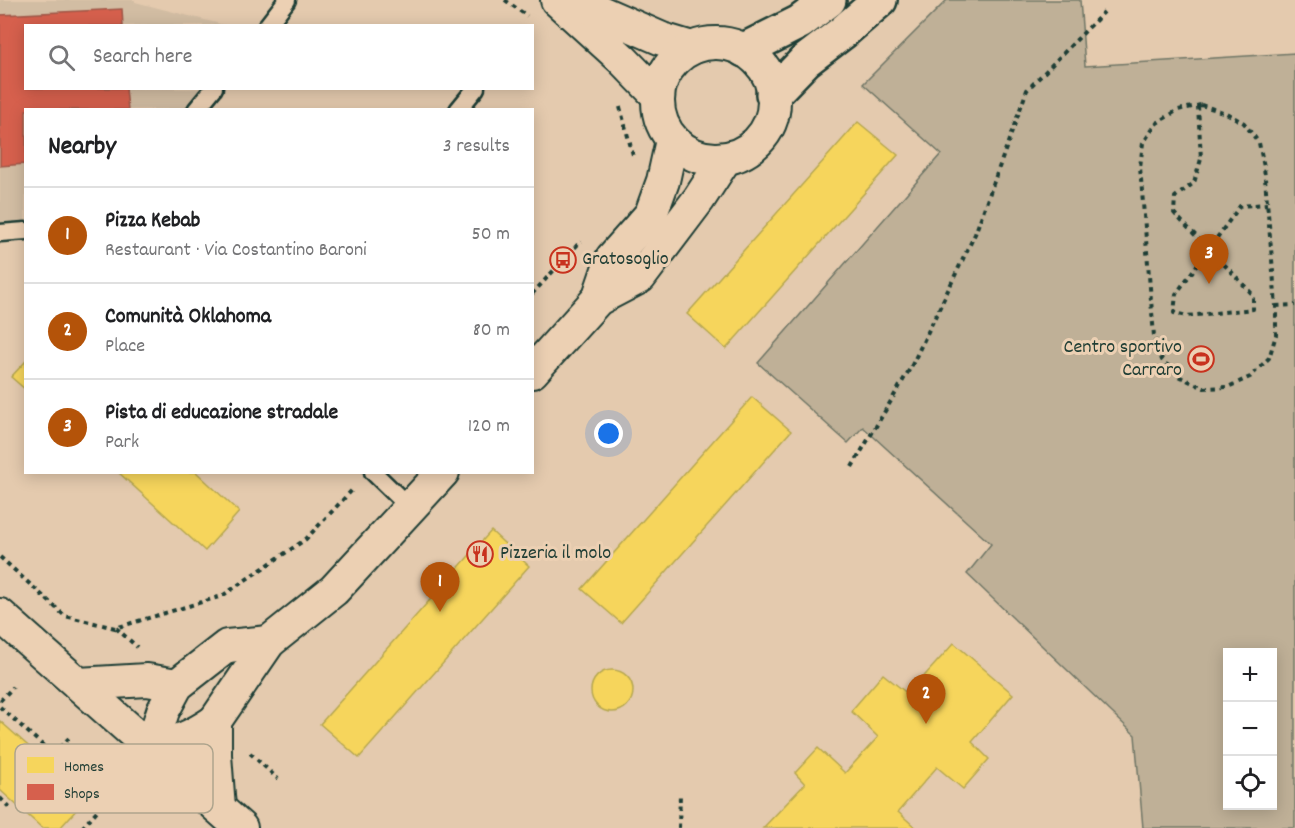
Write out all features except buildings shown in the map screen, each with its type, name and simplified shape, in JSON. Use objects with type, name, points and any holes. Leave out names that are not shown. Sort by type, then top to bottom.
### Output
[{"type":"street","points":[[573,0],[662,39],[692,48]]},
{"type":"street","points":[[744,50],[800,22],[829,0]]},
{"type":"street","points":[[773,93],[804,61],[880,0]]},
{"type":"street","points":[[545,10],[622,59],[658,96]]},
{"type":"street","points":[[719,43],[733,45],[744,50],[762,66],[772,85],[773,114],[764,134],[749,149],[725,159],[708,159],[681,148],[672,140],[661,119],[658,96],[667,70],[676,59],[692,48],[719,43]]},
{"type":"street","points":[[598,299],[612,258],[651,214],[663,181],[672,140]]},
{"type":"street","points":[[534,370],[598,299],[640,277],[699,199],[725,159]]},
{"type":"street","points":[[173,744],[193,736],[215,721],[270,642],[334,590],[441,474]]},
{"type":"street","points":[[0,615],[146,744]]},
{"type":"street","points":[[152,744],[163,711],[177,684],[227,646],[270,642]]},
{"type":"street","points":[[78,684],[147,680],[177,684]]},
{"type":"street","points":[[215,721],[215,755],[230,818]]},
{"type":"street","points":[[213,803],[230,818]]},
{"type":"lane","points":[[269,24],[287,0]]},
{"type":"lane","points":[[198,108],[212,90]]},
{"type":"lane","points":[[460,108],[474,90]]},
{"type":"lane","points":[[0,233],[24,231]]},
{"type":"lane","points":[[367,477],[411,509]]},
{"type":"path","points":[[505,0],[545,10]]},
{"type":"path","points":[[852,467],[911,367],[975,234],[1027,90],[1104,12]]},
{"type":"path","points":[[618,99],[636,166]]},
{"type":"path","points":[[1198,106],[1202,159],[1194,183],[1174,198],[1174,213],[1208,249],[1253,295],[1253,309],[1187,316],[1174,313],[1176,294],[1208,249],[1240,206],[1267,204]]},
{"type":"path","points":[[1198,106],[1226,112],[1244,123],[1259,143],[1264,167],[1267,204],[1276,306],[1276,335],[1269,358],[1250,378],[1228,387],[1204,388],[1180,377],[1162,360],[1154,336],[1140,167],[1143,143],[1157,123],[1178,110],[1198,106]]},
{"type":"path","points":[[534,292],[588,234]]},
{"type":"path","points":[[1276,306],[1295,305]]},
{"type":"path","points":[[0,557],[65,616],[116,628],[222,596],[306,539],[367,477]]},
{"type":"path","points":[[0,701],[13,687]]},
{"type":"path","points":[[0,706],[43,744]]},
{"type":"path","points":[[63,744],[69,738]]},
{"type":"path","points":[[679,828],[681,794]]},
{"type":"path","points":[[0,798],[10,807]]},
{"type":"path","points":[[82,828],[95,813]]},
{"type":"shaded area","points":[[0,0],[135,0],[135,2],[220,24],[24,24],[24,90],[213,90],[197,108],[24,108],[24,231],[0,233]]},
{"type":"shaded area","points":[[947,0],[1080,0],[1085,66],[1295,53],[1295,828],[1143,828],[1135,735],[967,574],[991,544],[863,427],[848,443],[758,363],[941,154],[863,84]]},
{"type":"place","name":"Gratosoglio","points":[[563,260]]},
{"type":"place","name":"Pista di educazione stradale","points":[[1209,284]]},
{"type":"place","name":"Centro sportivo Carraro","points":[[1201,359]]},
{"type":"place","name":"Pizzeria il molo","points":[[480,554]]},
{"type":"place","name":"Pizza Kebab","points":[[440,612]]},
{"type":"place","name":"Comunità Oklahoma","points":[[926,724]]}]
